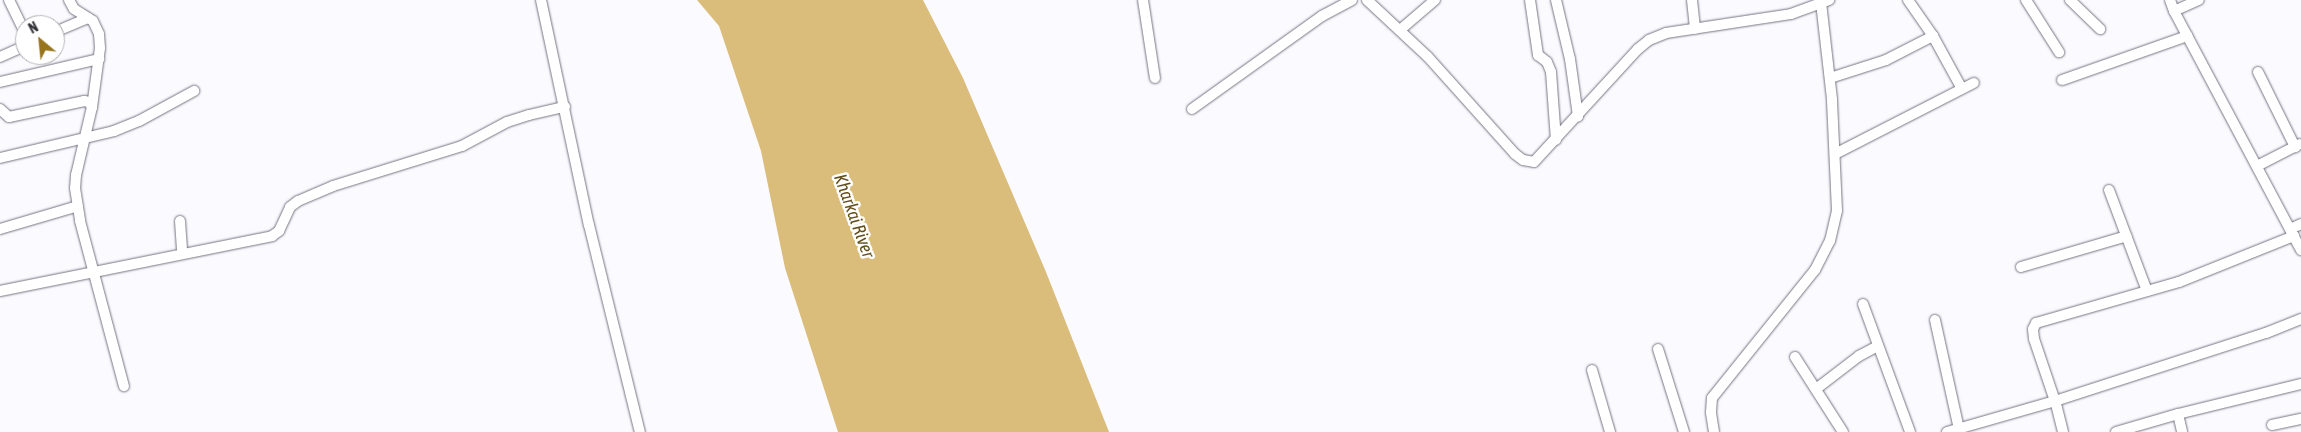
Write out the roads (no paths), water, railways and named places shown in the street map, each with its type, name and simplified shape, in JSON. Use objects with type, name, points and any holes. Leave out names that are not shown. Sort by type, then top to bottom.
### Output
[{"type":"street","points":[[9,0],[16,15]]},
{"type":"street","points":[[69,0],[74,9],[96,25],[99,34],[99,59],[92,107],[76,175],[78,206],[124,386]]},
{"type":"street","points":[[541,0],[589,225],[640,432]]},
{"type":"street","points":[[1143,0],[1155,78]]},
{"type":"street","points":[[1192,109],[1322,16],[1352,0]]},
{"type":"street","points":[[1367,0],[1428,57],[1523,160],[1534,162],[1638,49],[1649,40],[1666,33],[1791,14],[1805,4],[1825,2],[1837,211],[1832,233],[1815,270],[1712,398],[1711,412],[1714,432]]},
{"type":"street","points":[[1400,30],[1435,0]]},
{"type":"street","points":[[1530,0],[1538,55],[1547,62],[1551,72],[1556,140]]},
{"type":"street","points":[[1556,0],[1570,59],[1578,116]]},
{"type":"street","points":[[1692,0],[1695,29]]},
{"type":"street","points":[[1908,0],[1933,36],[1962,89]]},
{"type":"street","points":[[2026,0],[2059,52]]},
{"type":"street","points":[[2070,0],[2100,28]]},
{"type":"street","points":[[2170,0],[2187,36],[2301,250]]},
{"type":"street","points":[[2174,11],[2199,0]]},
{"type":"street","points":[[65,28],[88,18]]},
{"type":"street","points":[[1830,78],[1886,60],[1933,36]]},
{"type":"street","points":[[2062,80],[2187,36]]},
{"type":"street","points":[[0,57],[15,50]]},
{"type":"street","points":[[0,82],[99,59]]},
{"type":"street","points":[[2257,166],[2298,145],[2258,72]]},
{"type":"street","points":[[1835,154],[1974,83]]},
{"type":"street","points":[[0,158],[125,127],[194,91]]},
{"type":"street","points":[[0,109],[9,117],[84,101],[89,102],[92,107]]},
{"type":"street","points":[[0,291],[272,236],[279,231],[290,207],[298,201],[333,186],[450,150],[507,122],[528,115],[565,107]]},
{"type":"street","points":[[2110,190],[2147,291]]},
{"type":"street","points":[[0,229],[78,206]]},
{"type":"street","points":[[180,221],[182,253]]},
{"type":"street","points":[[2063,432],[2055,401],[2034,339],[2033,329],[2036,323],[2179,282],[2292,233],[2301,224]]},
{"type":"street","points":[[2021,268],[2127,236]]},
{"type":"street","points":[[1863,304],[1910,432]]},
{"type":"street","points":[[1947,432],[2055,401],[2266,333],[2301,319]]},
{"type":"street","points":[[1935,320],[1959,429]]},
{"type":"street","points":[[1816,389],[1859,356],[1878,346]]},
{"type":"street","points":[[1658,349],[1684,432]]},
{"type":"street","points":[[1794,357],[1843,432]]},
{"type":"street","points":[[1592,370],[1610,432]]},
{"type":"street","points":[[2116,432],[2178,414],[2301,384]]},
{"type":"street","points":[[2178,414],[2182,432]]},
{"type":"street","points":[[2272,425],[2301,419]]},
{"type":"water","name":"Kharkai River","points":[[697,0],[923,0],[963,78],[1046,272],[1109,432],[838,432],[785,268],[761,151],[719,26]]}]
